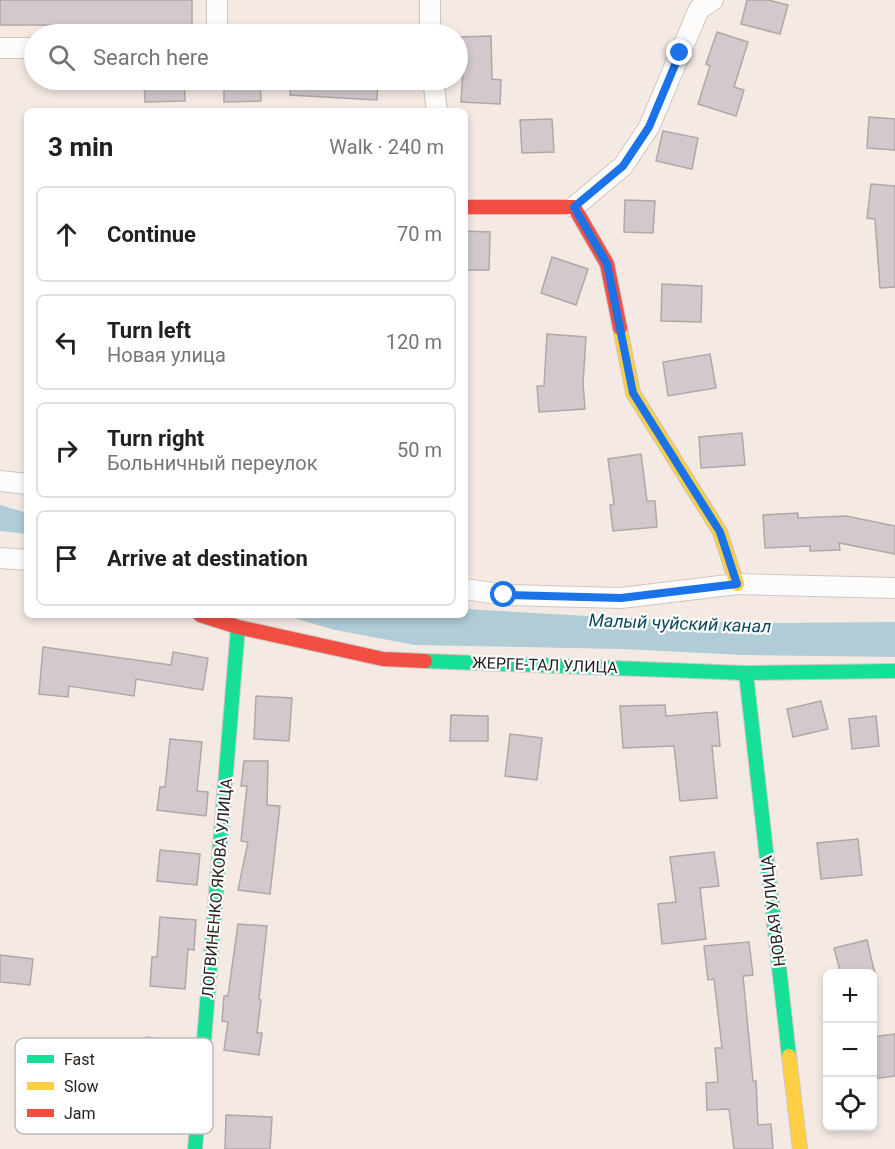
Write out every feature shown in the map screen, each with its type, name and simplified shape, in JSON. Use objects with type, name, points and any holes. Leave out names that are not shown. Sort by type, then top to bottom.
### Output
[{"type":"street","points":[[217,0],[218,24]]},
{"type":"street","points":[[430,0],[430,24]]},
{"type":"street","points":[[468,207],[574,207],[623,166],[649,127],[699,9],[713,0]]},
{"type":"street","points":[[0,48],[24,48]]},
{"type":"street","points":[[434,90],[437,108]]},
{"type":"street","points":[[574,207],[607,264],[633,393],[720,532],[737,584]]},
{"type":"street","points":[[0,481],[24,484]]},
{"type":"street","points":[[0,558],[24,560]]},
{"type":"street","points":[[468,589],[504,595],[621,598],[737,584],[895,588]]},
{"type":"street","name":"ЖЕРГЕ-ТАЛ УЛИЦА","points":[[210,618],[238,627],[382,659],[746,673],[895,671]]},
{"type":"street","name":"ЛОГВИНЕНКО ЯКОВА УЛИЦА","points":[[204,1038],[238,627]]},
{"type":"street","name":"НОВАЯ УЛИЦА","points":[[746,673],[800,1149]]},
{"type":"street","name":"ЛОГВИНЕНКО ЯКОВА УЛИЦА","points":[[195,1149],[196,1134]]},
{"type":"water","points":[[0,505],[24,512],[24,534],[0,531]]},
{"type":"water","name":"Малый чуйский канал","points":[[468,609],[692,622],[895,622],[895,657],[415,645],[335,630],[294,618],[468,618]]},
{"type":"building","points":[[0,0],[192,0],[192,24],[0,25]]},
{"type":"building","points":[[747,0],[768,0],[788,5],[780,34],[741,24]]},
{"type":"building","points":[[717,32],[748,42],[734,87],[744,90],[736,116],[698,104],[710,66],[706,64]]},
{"type":"building","points":[[491,36],[492,79],[501,80],[500,104],[461,102],[462,90],[468,90],[468,37]]},
{"type":"building","points":[[144,90],[184,90],[185,101],[145,102]]},
{"type":"building","points":[[224,90],[260,90],[261,101],[224,102]]},
{"type":"building","points":[[290,90],[378,90],[377,100],[290,95]]},
{"type":"building","points":[[869,117],[895,119],[895,150],[867,148]]},
{"type":"building","points":[[552,119],[554,152],[522,153],[520,120]]},
{"type":"building","points":[[663,131],[698,138],[692,169],[656,161]]},
{"type":"building","points":[[871,184],[895,186],[895,287],[880,288],[875,219],[867,218]]},
{"type":"building","points":[[625,200],[655,201],[653,233],[624,232]]},
{"type":"building","points":[[468,231],[490,232],[489,270],[468,270]]},
{"type":"building","points":[[552,257],[588,269],[576,305],[541,293]]},
{"type":"building","points":[[662,284],[702,286],[701,322],[661,321]]},
{"type":"building","points":[[547,334],[586,337],[583,383],[585,409],[539,412],[537,386],[544,386]]},
{"type":"building","points":[[710,354],[716,388],[668,396],[663,362]]},
{"type":"building","points":[[742,433],[745,465],[701,468],[699,437]]},
{"type":"building","points":[[641,454],[647,501],[655,501],[657,527],[613,531],[610,505],[614,504],[608,459]]},
{"type":"building","points":[[798,513],[798,518],[846,516],[895,526],[895,554],[839,543],[840,550],[810,551],[810,546],[765,548],[763,515]]},
{"type":"building","points":[[43,647],[171,665],[173,652],[208,658],[203,690],[136,679],[134,696],[69,686],[68,697],[39,694]]},
{"type":"building","points":[[256,696],[292,698],[289,741],[254,739]]},
{"type":"building","points":[[821,701],[828,729],[793,737],[787,709]]},
{"type":"building","points":[[665,705],[666,716],[717,712],[720,746],[712,746],[717,798],[680,801],[674,746],[623,748],[620,706]]},
{"type":"building","points":[[451,715],[488,716],[488,741],[450,741]]},
{"type":"building","points":[[876,716],[879,746],[852,749],[849,719]]},
{"type":"building","points":[[510,734],[542,738],[537,780],[505,776]]},
{"type":"building","points":[[170,739],[202,742],[197,791],[208,792],[206,816],[157,810],[160,787],[165,787]]},
{"type":"building","points":[[244,761],[268,761],[267,805],[280,806],[270,894],[238,890],[248,842],[241,841],[247,786],[241,786]]},
{"type":"building","points":[[858,839],[862,875],[821,879],[817,843]]},
{"type":"building","points":[[160,850],[200,854],[197,885],[157,881]]},
{"type":"building","points":[[714,852],[719,886],[700,888],[706,939],[662,944],[658,904],[676,902],[670,857]]},
{"type":"building","points":[[160,917],[196,920],[194,950],[188,949],[185,989],[150,986],[152,957],[157,957]]},
{"type":"building","points":[[238,924],[267,926],[259,999],[261,1000],[257,1033],[262,1033],[259,1055],[224,1050],[228,1022],[222,1021],[224,996],[228,996]]},
{"type":"building","points":[[867,940],[874,969],[840,969],[834,948]]},
{"type":"building","points":[[749,942],[753,975],[743,976],[753,1081],[756,1081],[758,1125],[771,1124],[773,1149],[734,1149],[729,1109],[707,1110],[706,1083],[718,1082],[715,1048],[722,1048],[714,979],[708,980],[704,946]]},
{"type":"building","points":[[0,955],[33,959],[30,985],[0,982]]},
{"type":"building","points":[[895,1034],[895,1076],[877,1078],[877,1036]]},
{"type":"building","points":[[226,1115],[272,1117],[270,1149],[225,1149]]},
{"type":"traffic: fast","points":[[204,1038],[238,627]]},
{"type":"traffic: fast","points":[[425,661],[746,673],[895,671]]},
{"type":"traffic: fast","points":[[746,673],[789,1056]]},
{"type":"traffic: fast","points":[[195,1149],[196,1134]]},
{"type":"traffic: slow","points":[[620,328],[633,393],[720,532],[737,584]]},
{"type":"traffic: slow","points":[[789,1056],[800,1149]]},
{"type":"traffic: jam","points":[[468,207],[574,207],[607,264],[620,328]]},
{"type":"traffic: jam","points":[[210,618],[238,627],[383,659],[425,661]]},
{"type":"route","points":[[504,595],[621,598],[737,584],[720,532],[633,393],[607,264],[574,207],[623,166],[649,127],[680,53]]}]
